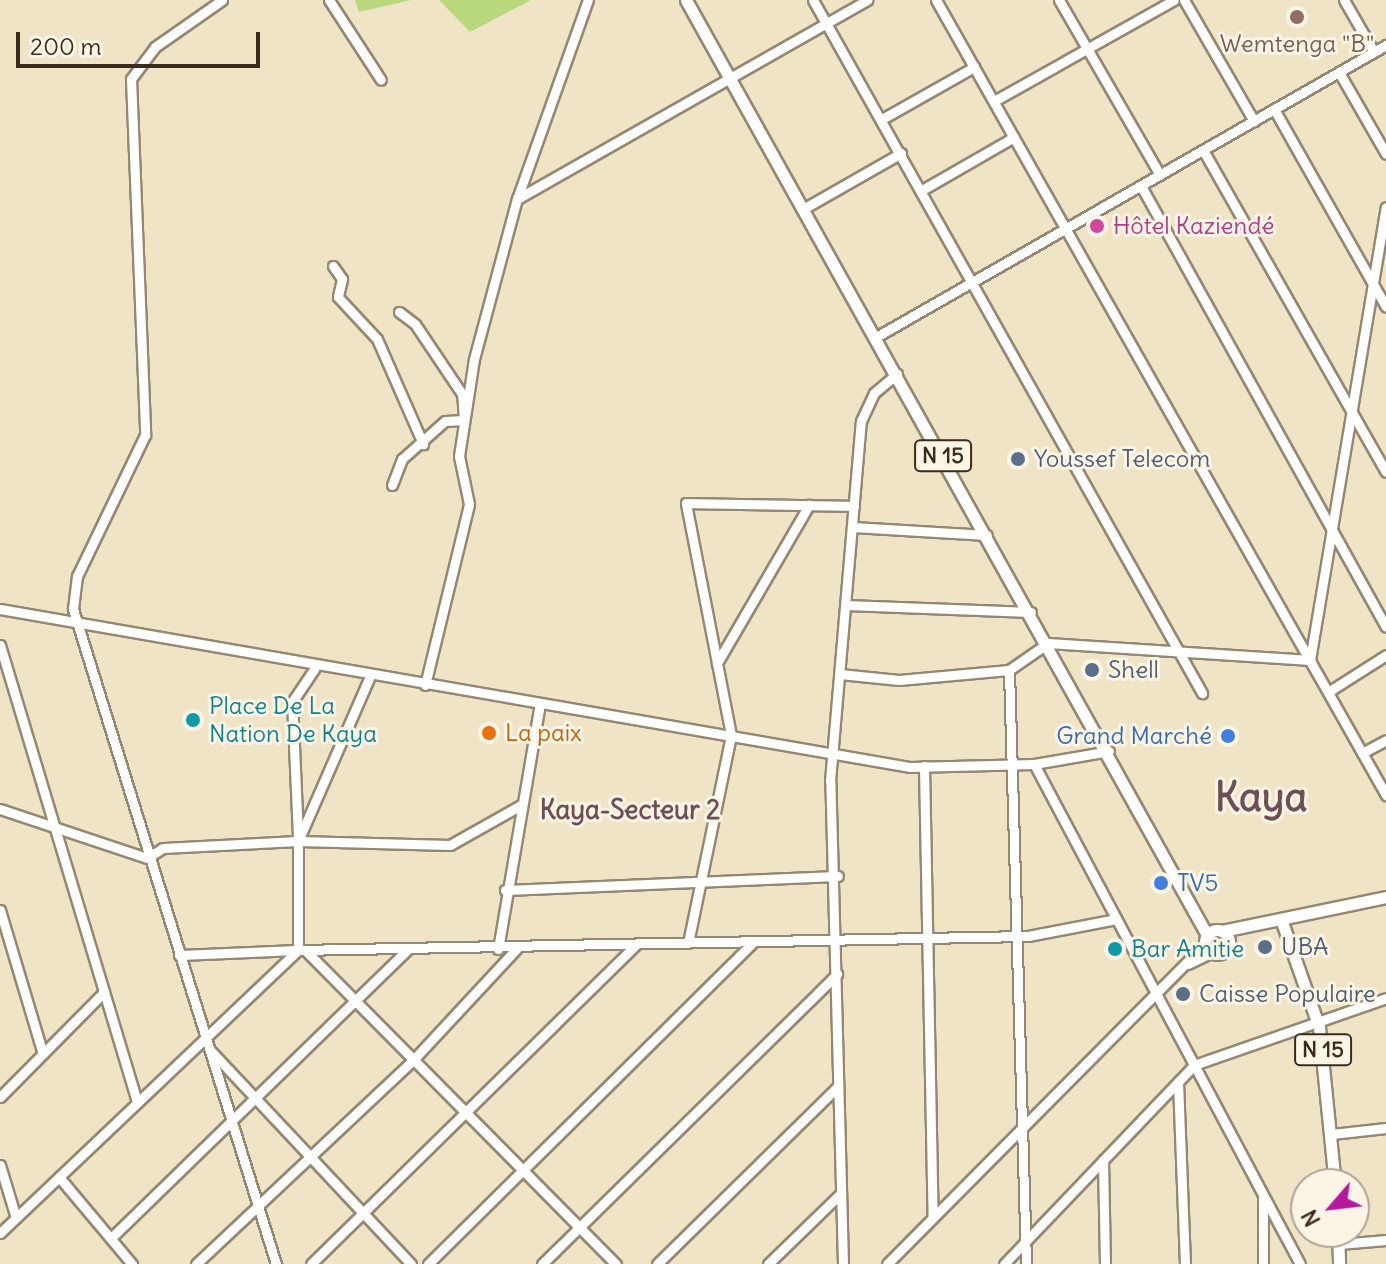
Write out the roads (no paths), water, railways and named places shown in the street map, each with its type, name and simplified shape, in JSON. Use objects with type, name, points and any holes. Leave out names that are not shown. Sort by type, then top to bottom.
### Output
[{"type":"main road","name":"N 15","points":[[686,0],[1212,939],[1229,943]]},
{"type":"main road","points":[[1212,939],[1386,897]]},
{"type":"main road","name":"N 15","points":[[1282,922],[1319,1027],[1334,1168]]},
{"type":"main road","points":[[1212,939],[1229,943],[1249,929]]},
{"type":"street","points":[[222,0],[155,47],[131,79],[145,435],[77,576],[74,623],[276,1264]]},
{"type":"street","points":[[329,0],[381,80]]},
{"type":"street","points":[[425,685],[469,504],[459,456],[464,420],[517,199],[588,0]]},
{"type":"street","points":[[813,0],[1182,652],[1202,693]]},
{"type":"street","points":[[517,199],[867,0]]},
{"type":"street","points":[[936,0],[1386,795]]},
{"type":"street","points":[[1059,0],[1160,175]]},
{"type":"street","points":[[994,101],[1174,0]]},
{"type":"street","points":[[1184,0],[1254,121]]},
{"type":"street","points":[[1344,0],[1374,52]]},
{"type":"street","points":[[876,337],[1386,45]]},
{"type":"street","points":[[882,119],[974,67]]},
{"type":"street","points":[[1340,74],[1386,154]]},
{"type":"street","points":[[1274,109],[1386,307]]},
{"type":"street","points":[[922,190],[1014,137]]},
{"type":"street","points":[[1203,150],[1386,472]]},
{"type":"street","points":[[803,209],[901,153]]},
{"type":"street","points":[[1141,186],[1386,627]]},
{"type":"street","points":[[1310,660],[1386,207]]},
{"type":"street","points":[[333,266],[342,279],[338,297],[377,339],[423,444]]},
{"type":"street","points":[[399,312],[415,324],[462,394],[464,420]]},
{"type":"street","points":[[843,1264],[838,1086],[838,876],[833,753],[861,421],[874,393],[897,374]]},
{"type":"street","points":[[392,485],[402,459],[423,444],[445,421],[464,420]]},
{"type":"street","points":[[688,943],[731,735],[686,503],[854,506]]},
{"type":"street","points":[[717,663],[809,505]]},
{"type":"street","points":[[853,527],[987,535]]},
{"type":"street","points":[[846,605],[1031,612]]},
{"type":"street","points":[[0,609],[370,676],[924,766],[1012,766],[1109,751]]},
{"type":"street","points":[[840,674],[899,680],[1009,670],[1048,643],[1310,660]]},
{"type":"street","points":[[0,645],[137,1102]]},
{"type":"street","points":[[1328,692],[1386,655]]},
{"type":"street","points":[[314,669],[292,702],[302,950],[616,1264]]},
{"type":"street","points":[[1009,670],[1026,1264]]},
{"type":"street","points":[[298,841],[370,676]]},
{"type":"street","points":[[498,949],[505,890],[540,704]]},
{"type":"street","points":[[1362,753],[1386,740]]},
{"type":"street","points":[[1034,764],[1300,1264]]},
{"type":"street","points":[[924,766],[930,935],[925,1022],[933,1217]]},
{"type":"street","points":[[0,809],[147,858],[163,848],[298,841],[450,845],[521,805]]},
{"type":"street","points":[[505,890],[838,876]]},
{"type":"street","points":[[0,910],[43,1054]]},
{"type":"street","points":[[179,955],[302,950],[498,949],[930,935],[1018,936],[1116,919]]},
{"type":"street","points":[[887,1264],[1154,990],[1212,939]]},
{"type":"street","points":[[428,1264],[754,941]]},
{"type":"street","points":[[311,1264],[468,1114],[636,945]]},
{"type":"street","points":[[196,1264],[414,1059],[517,948]]},
{"type":"street","points":[[0,1233],[302,950]]},
{"type":"street","points":[[111,1238],[407,950]]},
{"type":"street","points":[[542,1264],[837,974]]},
{"type":"street","points":[[0,1097],[104,992]]},
{"type":"street","points":[[1004,1264],[1194,1065],[1319,1027],[1386,998]]},
{"type":"street","points":[[206,1043],[252,1099],[411,1264]]},
{"type":"street","points":[[1178,1082],[1185,1264]]},
{"type":"street","points":[[657,1264],[838,1086]]},
{"type":"street","points":[[1332,1134],[1386,1128]]},
{"type":"street","points":[[1103,1160],[1105,1264]]},
{"type":"street","points":[[0,1165],[16,1218]]},
{"type":"street","points":[[59,1177],[132,1264]]},
{"type":"street","points":[[768,1264],[841,1193]]},
{"type":"street","points":[[1263,1194],[1263,1264]]},
{"type":"place","name":"Wemtenga \"B\"","points":[[1297,17]]},
{"type":"place","name":"Hôtel Kaziendé","points":[[1097,226]]},
{"type":"place","name":"Youssef Telecom","points":[[1018,459]]},
{"type":"place","name":"Shell","points":[[1092,670]]},
{"type":"place","name":"Place De La Nation De Kaya","points":[[193,720]]},
{"type":"place","name":"La paix","points":[[489,733]]},
{"type":"place","name":"Grand Marché","points":[[1228,736]]},
{"type":"place","name":"TV5","points":[[1161,883]]},
{"type":"place","name":"UBA","points":[[1265,947]]},
{"type":"place","name":"Bar Amitie","points":[[1115,949]]},
{"type":"place","name":"Caisse Populaire","points":[[1183,994]]},
{"type":"district","name":"Kaya","points":[[1261,797]]},
{"type":"district","name":"Kaya-Secteur 2","points":[[630,810]]}]
